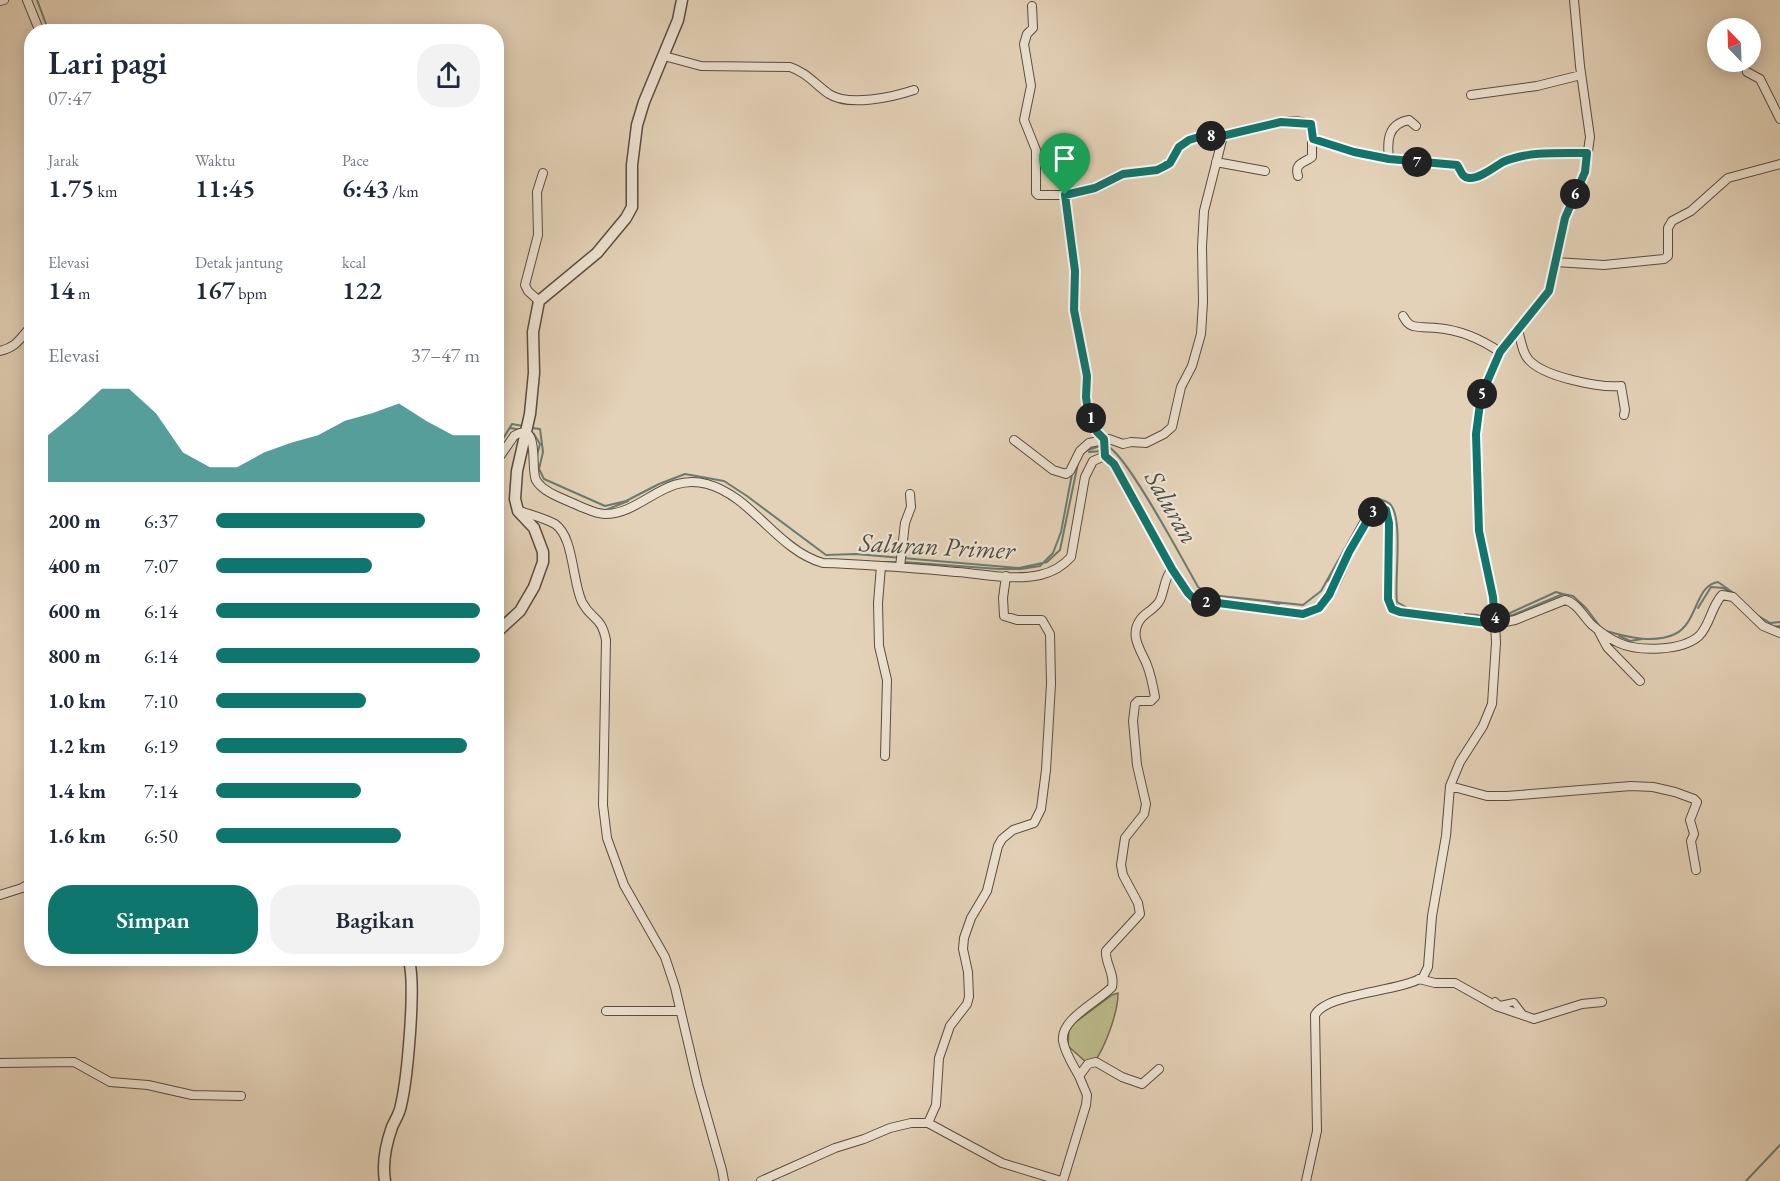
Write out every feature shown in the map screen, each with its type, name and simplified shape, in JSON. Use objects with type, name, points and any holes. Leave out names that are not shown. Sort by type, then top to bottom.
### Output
[{"type":"street","points":[[0,2],[4,0]]},
{"type":"street","points":[[27,0],[37,24]]},
{"type":"street","points":[[504,625],[519,610],[534,587],[543,562],[543,552],[534,528],[518,511],[516,483],[530,414],[534,373],[533,332],[539,301],[597,253],[626,218],[632,207],[632,165],[637,125],[644,102],[678,20],[682,0]]},
{"type":"street","points":[[1306,1181],[1317,1131],[1314,1022],[1318,1010],[1337,1000],[1404,986],[1421,978],[1429,958],[1432,916],[1446,836],[1450,786],[1460,762],[1484,726],[1492,704],[1495,622],[1493,597],[1479,531],[1476,434],[1481,396],[1500,352],[1549,291],[1565,218],[1585,172],[1590,136],[1581,75],[1574,0]]},
{"type":"street","points":[[1032,6],[1034,28],[1027,34],[1024,44],[1031,86],[1024,120],[1036,150],[1036,194],[1065,195],[1095,188],[1123,174],[1157,170],[1170,163],[1179,147],[1189,140],[1202,136],[1223,136],[1281,122],[1311,124],[1312,157],[1299,164],[1298,176]]},
{"type":"street","points":[[664,56],[701,66],[799,70],[831,95],[844,100],[897,96],[914,90]]},
{"type":"street","points":[[1747,72],[1760,79],[1780,119]]},
{"type":"street","points":[[1471,94],[1536,86],[1581,75]]},
{"type":"street","points":[[1389,159],[1387,141],[1390,134],[1404,121],[1409,120],[1416,126]]},
{"type":"street","points":[[1014,440],[1053,470],[1066,474],[1084,446],[1094,441],[1114,440],[1123,444],[1146,443],[1172,427],[1181,387],[1192,366],[1201,334],[1204,211],[1223,136]]},
{"type":"street","points":[[1313,139],[1354,152],[1389,159],[1457,165],[1463,176],[1473,178],[1510,159],[1546,153],[1587,153]]},
{"type":"street","points":[[1216,162],[1264,171]]},
{"type":"street","points":[[1555,262],[1604,265],[1664,259],[1668,256],[1668,228],[1672,221],[1691,211],[1728,178],[1780,164]]},
{"type":"street","points":[[539,301],[525,285],[537,236],[537,192],[543,173]]},
{"type":"street","points":[[1065,195],[1075,271],[1074,310],[1087,376],[1088,411],[1097,432],[1104,441],[1105,455],[1119,471],[1172,569],[1195,600],[1303,614],[1319,608],[1329,595],[1363,527],[1376,508],[1381,508],[1386,510],[1389,523],[1388,599],[1392,609],[1400,612],[1495,622],[1515,620],[1565,600],[1572,602],[1598,630],[1607,646],[1640,681]]},
{"type":"street","points":[[1403,316],[1409,325],[1438,328],[1471,336],[1484,341],[1500,352]]},
{"type":"street","points":[[1518,330],[1523,350],[1532,363],[1575,381],[1600,387],[1622,387],[1624,415]]},
{"type":"street","points":[[0,351],[12,348],[24,336]]},
{"type":"street","points":[[504,450],[514,436],[525,432]]},
{"type":"street","points":[[525,432],[534,441],[534,472],[538,483],[591,511],[605,514],[629,509],[669,486],[688,482],[707,484],[732,497],[784,541],[814,560],[823,563],[881,566],[901,561],[1006,576],[1039,575],[1062,566],[1071,557],[1085,477],[1094,461],[1105,455]]},
{"type":"street","points":[[901,561],[905,523],[911,507],[910,494]]},
{"type":"street","points":[[518,511],[558,526],[565,536],[581,600],[603,627],[606,640],[603,805],[607,838],[624,885],[665,957],[724,1181]]},
{"type":"street","points":[[881,566],[878,603],[879,646],[887,680],[885,756]]},
{"type":"street","points":[[761,1181],[834,1148],[890,1128],[911,1123],[928,1123],[1002,1163],[1062,1181],[1087,1099],[1079,1076],[1066,1051],[1063,1032],[1073,1018],[1112,987],[1112,971],[1105,958],[1106,951],[1140,914],[1138,903],[1123,874],[1121,865],[1125,838],[1144,814],[1146,804],[1136,758],[1133,721],[1135,704],[1138,701],[1151,701],[1155,697],[1150,675],[1136,638],[1139,621],[1160,601],[1166,576],[1172,569]]},
{"type":"street","points":[[928,1123],[936,1105],[939,1058],[950,1026],[967,1004],[969,997],[968,972],[963,949],[971,918],[987,891],[998,846],[1002,839],[1013,830],[1034,823],[1041,809],[1046,770],[1051,684],[1050,634],[1042,620],[1017,620],[1004,616],[1003,598],[1006,576]]},
{"type":"street","points":[[1598,630],[1619,643],[1632,646],[1660,649],[1679,645],[1701,634],[1717,600],[1722,595],[1729,595],[1764,626],[1780,633]]},
{"type":"street","points":[[1450,786],[1487,796],[1631,786],[1653,787],[1675,792],[1697,802],[1690,820],[1694,834],[1692,841],[1696,870]]},
{"type":"street","points":[[0,895],[24,887]]},
{"type":"street","points":[[385,1181],[383,1167],[392,1128],[401,1107],[409,1049],[410,966]]},
{"type":"street","points":[[1421,978],[1435,983],[1455,983],[1496,1006],[1534,1019],[1602,1000]]},
{"type":"street","points":[[606,1011],[680,1011]]},
{"type":"street","points":[[1079,1076],[1089,1062],[1094,1061],[1122,1077],[1142,1084],[1159,1069]]},
{"type":"street","points":[[0,1063],[74,1062],[110,1082],[148,1085],[192,1095],[241,1096]]},
{"type":"shaded area","points":[[1118,993],[1116,1010],[1106,1040],[1093,1064],[1087,1063],[1068,1046],[1069,1027]]},
{"type":"waterway","name":"Saluran","points":[[37,0],[46,24]]},
{"type":"waterway","name":"Saluran","points":[[504,437],[512,424],[523,426]]},
{"type":"waterway","name":"Saluran Primer","points":[[510,428],[522,430]]},
{"type":"waterway","name":"Saluran","points":[[532,428],[540,429],[543,452],[539,469],[544,479],[605,506],[626,501],[685,474],[724,481],[826,555],[856,554],[1019,568],[1047,562],[1060,550],[1078,463]]},
{"type":"waterway","name":"Saluran","points":[[530,432],[540,444],[537,455]]},
{"type":"waterway","name":"Saluran","points":[[1085,451],[1103,445]]},
{"type":"waterway","name":"Saluran","points":[[1108,447],[1117,454],[1141,488],[1198,587],[1211,595],[1303,605],[1321,591],[1367,509],[1377,498],[1387,502],[1394,511],[1397,522],[1397,602],[1411,610]]},
{"type":"waterway","name":"Saluran","points":[[1089,452],[1101,451]]},
{"type":"waterway","name":"Saluran Primer","points":[[1113,458],[1121,468]]},
{"type":"waterway","name":"Saluran","points":[[903,562],[999,569],[1040,566],[1053,553],[1061,532],[1072,474]]},
{"type":"waterway","name":"Saluran Primer","points":[[553,490],[578,501]]},
{"type":"waterway","name":"Saluran","points":[[606,510],[628,501]]},
{"type":"waterway","name":"Saluran","points":[[1369,505],[1372,501],[1387,507]]},
{"type":"waterway","name":"Saluran Primer","points":[[787,538],[799,547]]},
{"type":"waterway","name":"Saluran","points":[[1328,581],[1342,554]]},
{"type":"waterway","name":"Saluran Primer","points":[[879,562],[898,562]]},
{"type":"waterway","name":"Saluran","points":[[1606,631],[1649,639],[1667,637],[1683,629],[1700,597],[1710,585],[1718,582],[1735,594]]},
{"type":"waterway","name":"Saluran","points":[[1698,608],[1711,587],[1723,588],[1733,594]]},
{"type":"waterway","name":"Saluran","points":[[1392,589],[1392,600],[1401,610]]},
{"type":"waterway","name":"Saluran","points":[[1501,614],[1510,613],[1556,592],[1563,594]]},
{"type":"waterway","name":"Saluran","points":[[1497,616],[1513,615],[1563,594],[1573,596],[1586,608],[1601,628]]},
{"type":"waterway","name":"Saluran","points":[[1261,605],[1279,604]]},
{"type":"waterway","name":"Saluran","points":[[1447,614],[1460,614]]},
{"type":"waterway","name":"Saluran","points":[[1465,614],[1478,615]]},
{"type":"waterway","name":"Saluran","points":[[1458,615],[1491,616]]},
{"type":"waterway","name":"Saluran","points":[[1757,615],[1770,623],[1780,622]]},
{"type":"waterway","name":"Saluran Primer","points":[[1773,627],[1780,626]]},
{"type":"waterway","name":"Saluran Primer","points":[[1619,636],[1630,641],[1642,639]]},
{"type":"waterway","points":[[1746,1181],[1780,1145]]},
{"type":"route","points":[[1281,122],[1311,124],[1313,139],[1354,152],[1389,159],[1457,165],[1462,175],[1469,178],[1477,177],[1510,159],[1546,153],[1587,153],[1585,172],[1565,218],[1549,291],[1500,352],[1481,396],[1476,434],[1479,531],[1493,597],[1495,624],[1400,612],[1392,609],[1388,599],[1389,523],[1386,510],[1381,508],[1376,508],[1370,516],[1349,552],[1329,595],[1319,608],[1303,614],[1195,600],[1172,569],[1114,464],[1105,456],[1104,439],[1097,432],[1088,411],[1087,376],[1074,310],[1075,271],[1065,195],[1095,188],[1123,174],[1157,170],[1170,163],[1175,151],[1189,140],[1202,136],[1222,136],[1281,122]]}]
